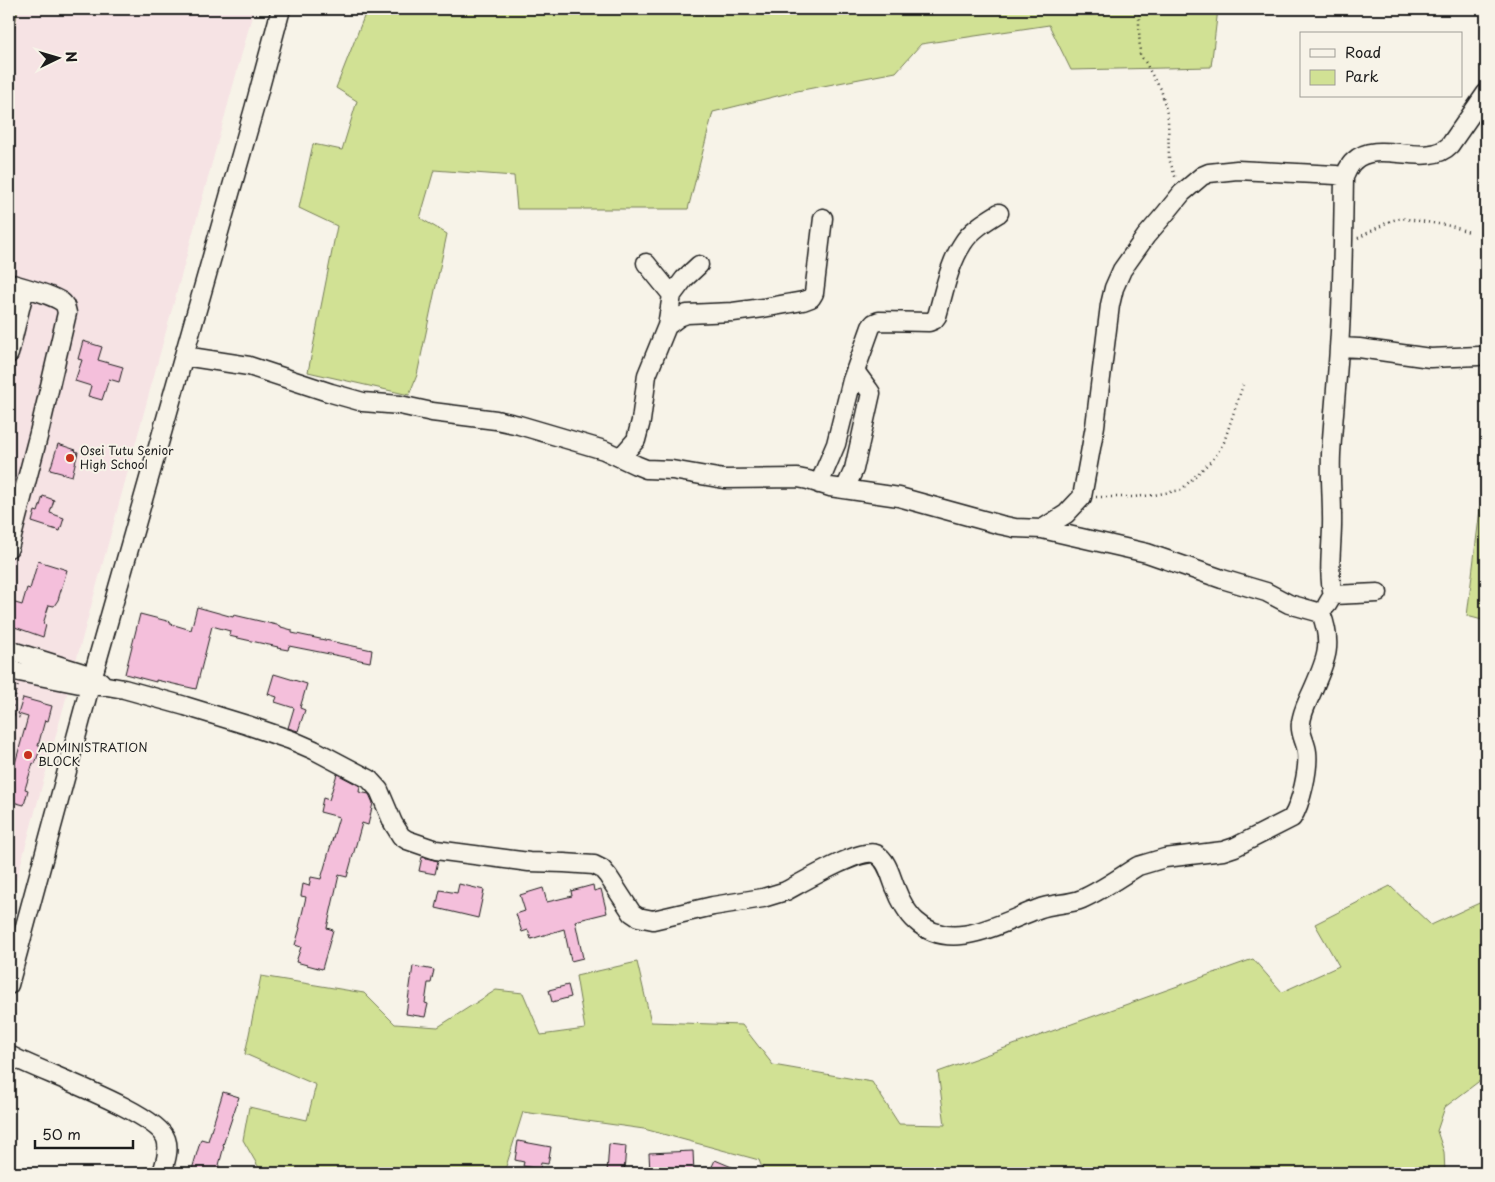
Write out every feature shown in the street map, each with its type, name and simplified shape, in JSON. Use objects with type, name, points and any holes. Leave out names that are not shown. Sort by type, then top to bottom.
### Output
[{"type":"street","points":[[9,985],[91,681],[252,118],[281,9]]},
{"type":"street","points":[[1321,614],[1334,595],[1330,560],[1332,529],[1331,456],[1340,348],[1340,301],[1344,257],[1344,177],[1355,159],[1371,153],[1394,152],[1420,155],[1444,151],[1486,93]]},
{"type":"street","points":[[1042,529],[1066,514],[1082,497],[1095,426],[1108,319],[1114,288],[1122,270],[1137,248],[1182,192],[1202,176],[1209,173],[1236,170],[1344,177]]},
{"type":"street","points":[[819,484],[836,444],[855,371],[874,323],[879,321],[928,322],[934,320],[937,316],[952,264],[963,242],[984,222],[999,213]]},
{"type":"street","points":[[667,326],[679,316],[687,314],[733,312],[803,301],[811,298],[814,293],[823,218]]},
{"type":"street","points":[[646,263],[672,295]]},
{"type":"street","points":[[621,457],[636,440],[641,421],[647,375],[667,326],[672,295],[699,265]]},
{"type":"street","points":[[9,354],[17,286],[62,302],[66,308],[67,317],[9,548]]},
{"type":"street","points":[[1340,348],[1359,348],[1430,358],[1479,356]]},
{"type":"street","points":[[184,356],[249,366],[330,394],[363,402],[400,405],[432,412],[496,420],[519,425],[604,450],[646,468],[672,470],[714,479],[798,478],[830,487],[898,497],[1000,525],[1015,528],[1042,529],[1147,553],[1266,592],[1289,604],[1321,614]]},
{"type":"street","points":[[845,489],[854,469],[871,394],[855,371]]},
{"type":"street","points":[[1334,595],[1378,593]]},
{"type":"street","points":[[9,650],[91,681],[185,706],[270,733],[314,750],[369,779],[379,790],[389,816],[401,836],[419,845],[436,850],[529,862],[594,865],[602,869],[608,876],[632,913],[645,919],[653,920],[713,906],[775,895],[852,857],[869,852],[876,854],[883,860],[896,892],[918,923],[925,928],[942,934],[959,935],[984,930],[1047,905],[1065,904],[1083,898],[1138,866],[1165,858],[1223,851],[1235,847],[1292,818],[1305,781],[1307,769],[1307,752],[1300,732],[1301,724],[1304,710],[1324,664],[1328,646],[1326,628],[1321,614]]},
{"type":"street","points":[[9,670],[91,681]]},
{"type":"street","points":[[9,1055],[94,1092],[158,1127],[168,1146],[162,1173]]},
{"type":"path","points":[[1141,9],[1139,14],[1140,55],[1161,89],[1168,118],[1170,159],[1182,192]]},
{"type":"path","points":[[1344,257],[1354,241],[1390,221],[1401,218],[1451,226],[1469,232]]},
{"type":"path","points":[[1082,497],[1140,496],[1180,490],[1215,457],[1224,442],[1243,386]]},
{"type":"path","points":[[9,714],[22,718]]},
{"type":"shaded area","name":"Osei Tutu Senior High School","points":[[9,9],[254,9],[9,907]]},
{"type":"green space","points":[[9,9],[18,9],[9,53]]},
{"type":"green space","points":[[367,9],[1218,9],[1211,67],[1071,70],[1049,25],[921,44],[896,72],[797,91],[713,112],[688,209],[517,209],[514,176],[434,170],[420,218],[447,234],[417,375],[409,395],[308,372],[337,226],[299,208],[313,144],[342,150],[357,101],[336,88]]},
{"type":"green space","points":[[1486,460],[1486,621],[1467,616]]},
{"type":"green space","points":[[1390,886],[1431,925],[1486,900],[1486,1076],[1445,1107],[1437,1131],[1444,1152],[1445,1173],[764,1173],[759,1160],[644,1129],[523,1112],[504,1173],[262,1173],[243,1140],[249,1107],[307,1120],[316,1085],[245,1054],[261,976],[364,993],[395,1024],[438,1027],[496,990],[523,993],[541,1035],[585,1029],[576,976],[637,962],[651,1022],[742,1025],[773,1065],[872,1082],[899,1124],[945,1125],[938,1072],[1253,959],[1282,992],[1339,966],[1315,924]]},
{"type":"building","points":[[83,341],[102,347],[98,360],[123,367],[119,382],[109,379],[102,400],[88,396],[91,386],[75,381],[82,360],[78,359]]},
{"type":"building","points":[[58,444],[78,452],[72,476],[50,470]]},
{"type":"building","points":[[43,496],[54,500],[50,513],[64,518],[60,531],[32,522],[35,511],[38,512]]},
{"type":"building","points":[[38,561],[67,570],[58,600],[54,606],[49,605],[43,624],[46,625],[43,637],[9,625],[9,612],[12,602],[22,605],[27,588],[30,589]]},
{"type":"building","points":[[197,607],[233,617],[234,615],[281,626],[292,630],[292,633],[372,650],[370,662],[289,646],[288,650],[277,648],[229,636],[230,631],[212,626],[196,689],[125,674],[140,614],[171,622],[171,624],[191,630]]},
{"type":"building","points":[[274,674],[307,684],[300,708],[305,710],[298,731],[288,728],[294,708],[275,702],[277,697],[268,694]]},
{"type":"building","name":"ADMINISTRATION BLOCK","points":[[23,698],[52,706],[48,721],[45,720],[38,746],[41,746],[35,764],[33,763],[25,789],[28,790],[24,805],[9,801],[9,785],[28,717],[18,714]]},
{"type":"building","points":[[337,774],[360,786],[359,792],[369,794],[373,803],[368,825],[362,823],[347,877],[339,875],[327,928],[333,930],[322,969],[296,962],[301,947],[295,945],[306,897],[301,896],[303,884],[309,886],[311,877],[321,879],[339,817],[320,812],[323,798],[329,800]]},
{"type":"building","points":[[422,857],[438,861],[435,874],[419,871]]},
{"type":"building","points":[[459,884],[484,890],[478,918],[436,908],[440,890],[457,893]]},
{"type":"building","points":[[593,885],[594,891],[601,889],[607,913],[575,921],[583,958],[571,961],[564,929],[531,939],[528,930],[522,932],[516,914],[525,911],[520,895],[543,888],[547,902],[572,896],[571,891]]},
{"type":"building","points":[[413,966],[434,970],[431,983],[428,983],[425,1003],[428,1004],[425,1017],[406,1014]]},
{"type":"building","points":[[568,985],[571,997],[552,1002],[549,990]]},
{"type":"building","points":[[223,1092],[239,1097],[223,1145],[217,1173],[191,1173],[201,1139],[208,1141]]},
{"type":"building","points":[[518,1141],[551,1147],[548,1164],[541,1163],[540,1169],[523,1166],[524,1162],[515,1160]]},
{"type":"building","points":[[609,1144],[626,1146],[624,1173],[607,1173]]},
{"type":"building","points":[[693,1151],[694,1173],[650,1173],[649,1153]]},
{"type":"building","points":[[715,1160],[746,1173],[709,1173]]},
{"type":"place","name":"Osei Tutu Senior High School","points":[[70,458]]},
{"type":"place","name":"ADMINISTRATION BLOCK","points":[[28,755]]}]
